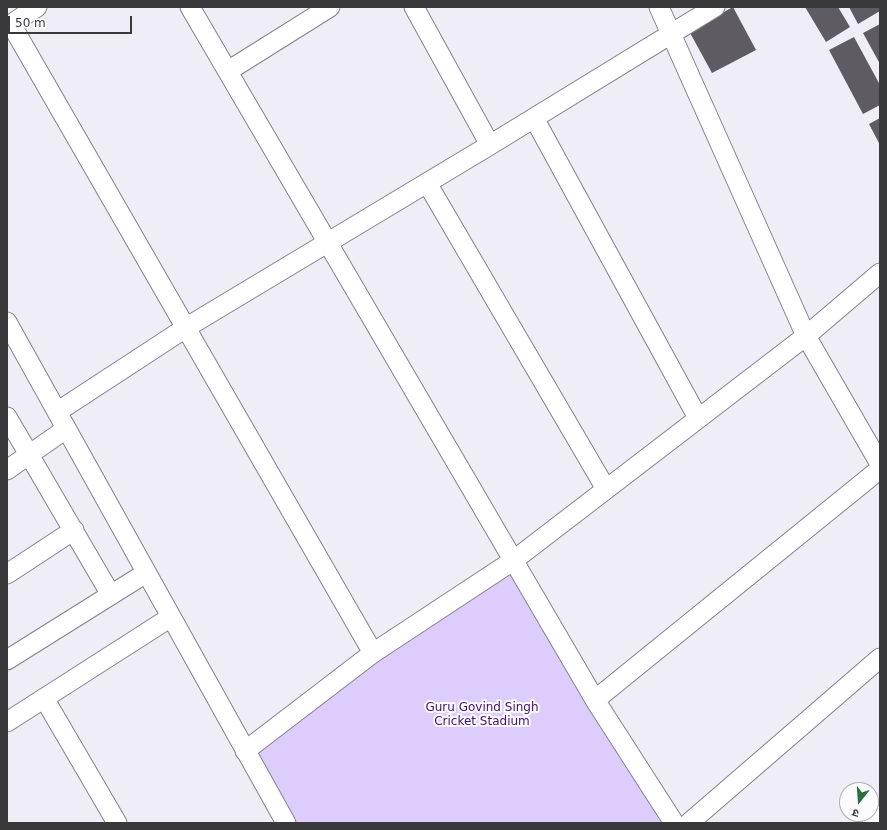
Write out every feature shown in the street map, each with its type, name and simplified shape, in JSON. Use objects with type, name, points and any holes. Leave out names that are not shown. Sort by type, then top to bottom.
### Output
[{"type":"street","points":[[37,7],[9,25],[187,327],[373,653]]},
{"type":"street","points":[[190,7],[595,700],[674,823]]},
{"type":"street","points":[[228,71],[330,7]]},
{"type":"street","points":[[414,7],[490,145]]},
{"type":"street","points":[[659,7],[806,336],[880,464]]},
{"type":"street","points":[[57,412],[187,327],[428,183],[670,33],[715,7]]},
{"type":"street","points":[[534,118],[698,418]]},
{"type":"street","points":[[428,183],[606,489]]},
{"type":"street","points":[[246,751],[373,653],[514,560],[806,336],[880,272]]},
{"type":"street","points":[[7,322],[286,823]]},
{"type":"street","points":[[7,418],[30,454],[111,595]]},
{"type":"street","points":[[7,470],[66,429]]},
{"type":"street","points":[[595,700],[880,469]]},
{"type":"street","points":[[7,574],[74,530]]},
{"type":"street","points":[[7,660],[146,573]]},
{"type":"street","points":[[7,722],[171,617]]},
{"type":"street","points":[[689,823],[880,658]]},
{"type":"street","points":[[44,698],[117,823]]},
{"type":"street","points":[[872,823],[880,814]]},
{"type":"green space","name":"Guru Govind Singh Cricket Stadium","points":[[514,560],[674,823],[286,823],[246,751]]},
{"type":"building","points":[[733,7],[756,50],[712,73],[689,31]]},
{"type":"building","points":[[805,7],[838,7],[850,27],[826,42]]},
{"type":"building","points":[[849,7],[880,7],[880,11],[858,24]]},
{"type":"building","points":[[880,24],[880,64],[863,33]]},
{"type":"building","points":[[854,37],[880,85],[880,105],[863,114],[829,50]]},
{"type":"building","points":[[880,118],[880,145],[869,124]]}]
